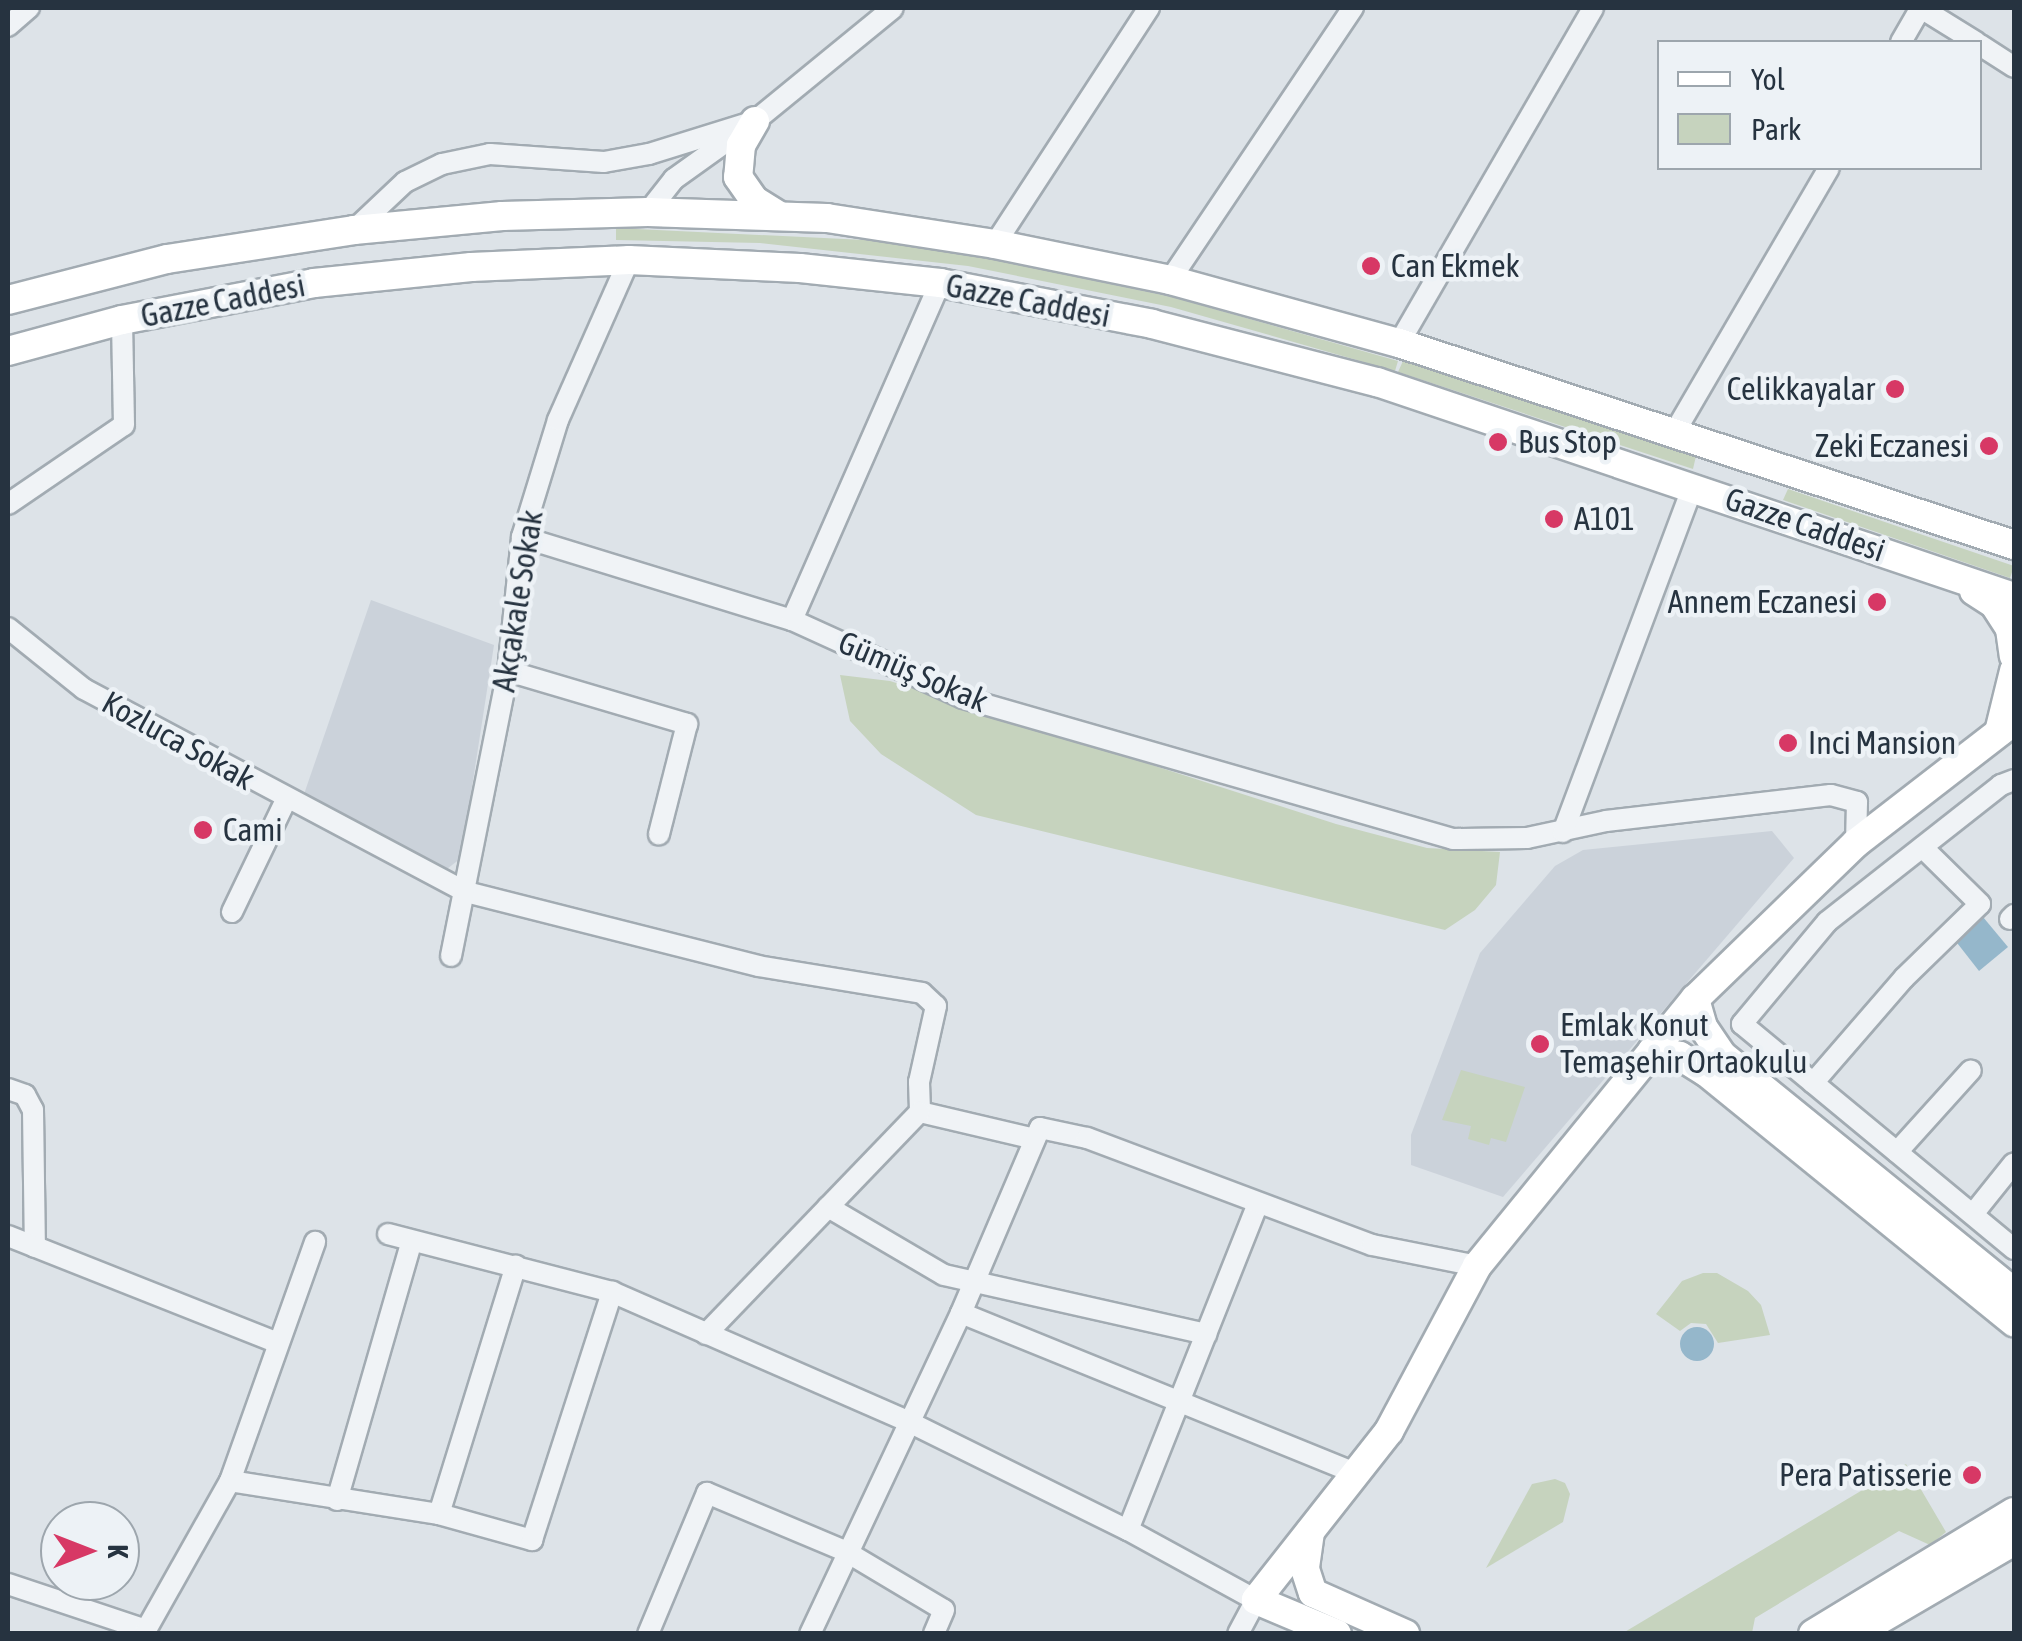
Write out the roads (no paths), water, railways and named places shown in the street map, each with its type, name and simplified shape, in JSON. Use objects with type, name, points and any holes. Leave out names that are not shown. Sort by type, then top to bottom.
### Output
[{"type":"main road","points":[[756,121],[741,145],[738,177],[754,200],[778,215]]},
{"type":"main road","name":"Gazze Caddesi","points":[[8,300],[167,259],[354,230],[502,216],[648,212],[827,218],[996,244],[1170,280],[1399,343],[2014,545]]},
{"type":"main road","name":"Gazze Caddesi","points":[[8,351],[122,320],[314,283],[471,268],[629,260],[800,268],[940,284],[1152,324],[1376,382],[2014,597]]},
{"type":"main road","points":[[1918,564],[1994,604],[2010,629],[2014,656]]},
{"type":"main road","points":[[1256,1600],[1390,1431],[1478,1266],[1652,1051],[1695,999],[1856,843],[2009,733],[2014,672]]},
{"type":"main road","points":[[1695,999],[1703,1027],[1722,1056],[2014,1292]]},
{"type":"main road","points":[[1652,1051],[1680,1056],[1706,1072],[2014,1322]]},
{"type":"main road","points":[[1814,1634],[2014,1512]]},
{"type":"main road","points":[[1310,1532],[1306,1605],[1337,1634]]},
{"type":"main road","points":[[1855,1634],[2014,1541]]},
{"type":"main road","points":[[1256,1600],[1306,1605],[1405,1634]]},
{"type":"street","points":[[8,26],[28,8]]},
{"type":"street","points":[[648,212],[674,179],[756,121],[892,8]]},
{"type":"street","points":[[996,244],[1149,8]]},
{"type":"street","points":[[1170,280],[1353,8]]},
{"type":"street","points":[[1399,343],[1593,8]]},
{"type":"street","points":[[1902,40],[1921,8],[1972,40]]},
{"type":"street","points":[[1982,47],[2014,68]]},
{"type":"street","points":[[354,230],[405,182],[442,164],[490,154],[604,162],[649,154],[756,121]]},
{"type":"street","points":[[1673,435],[1828,170]]},
{"type":"street","name":"Akçakale Sokak","points":[[450,956],[508,670],[522,537],[558,420],[629,260]]},
{"type":"street","points":[[792,620],[940,284]]},
{"type":"street","points":[[8,504],[124,426],[122,320]]},
{"type":"street","points":[[1562,832],[1692,486]]},
{"type":"street","name":"Gümüş Sokak","points":[[522,537],[792,620],[963,698],[1453,839],[1509,840],[1606,821],[1832,796],[1857,802],[1856,843]]},
{"type":"street","name":"Kozluca Sokak","points":[[8,628],[84,689],[286,800],[466,892],[758,966],[922,993],[936,1006],[919,1082],[920,1112]]},
{"type":"street","points":[[508,670],[687,724],[658,834]]},
{"type":"street","points":[[2014,780],[2000,786],[1826,922],[1742,1024],[2014,1250]]},
{"type":"street","points":[[232,912],[286,800]]},
{"type":"street","points":[[1813,1083],[1904,978],[1980,904],[1922,846]]},
{"type":"street","points":[[1897,1152],[1971,1070]]},
{"type":"street","points":[[8,1089],[24,1095],[33,1110],[34,1247]]},
{"type":"street","points":[[706,1334],[920,1112],[1036,1138]]},
{"type":"street","points":[[810,1634],[844,1552],[961,1312],[1040,1128],[1087,1138],[1372,1245],[1478,1266]]},
{"type":"street","points":[[1974,1214],[2014,1163]]},
{"type":"street","points":[[1128,1530],[1258,1204]]},
{"type":"street","points":[[828,1208],[944,1275],[973,1285],[1206,1334]]},
{"type":"street","points":[[388,1234],[612,1292],[909,1422],[1128,1530],[1256,1600],[1238,1634]]},
{"type":"street","points":[[8,1236],[278,1343]]},
{"type":"street","points":[[8,1584],[146,1630],[230,1480],[315,1242]]},
{"type":"street","points":[[337,1500],[412,1243]]},
{"type":"street","points":[[439,1514],[516,1266]]},
{"type":"street","points":[[230,1480],[439,1514],[532,1540],[612,1292]]},
{"type":"street","points":[[961,1312],[1356,1474]]},
{"type":"street","points":[[648,1634],[707,1493],[844,1552],[944,1610],[934,1634]]},
{"type":"water","points":[[1983,917],[2008,947],[1979,971],[1954,939]]},
{"type":"water","points":[[1697,1327],[1709,1332],[1714,1344],[1709,1356],[1697,1361],[1685,1356],[1680,1344],[1685,1332]]},
{"type":"place","name":"Can Ekmek","points":[[1371,266]]},
{"type":"place","name":"Celikkayalar","points":[[1895,389]]},
{"type":"place","name":"Bus Stop","points":[[1498,442]]},
{"type":"place","name":"Zeki Eczanesi","points":[[1989,446]]},
{"type":"place","name":"A101","points":[[1554,519]]},
{"type":"place","name":"Annem Eczanesi","points":[[1877,602]]},
{"type":"place","name":"Inci Mansion","points":[[1788,743]]},
{"type":"place","name":"Cami","points":[[203,830]]},
{"type":"place","name":"Emlak Konut Temaşehir Ortaokulu","points":[[1540,1044]]},
{"type":"place","name":"Pera Patisserie","points":[[1972,1475]]}]
